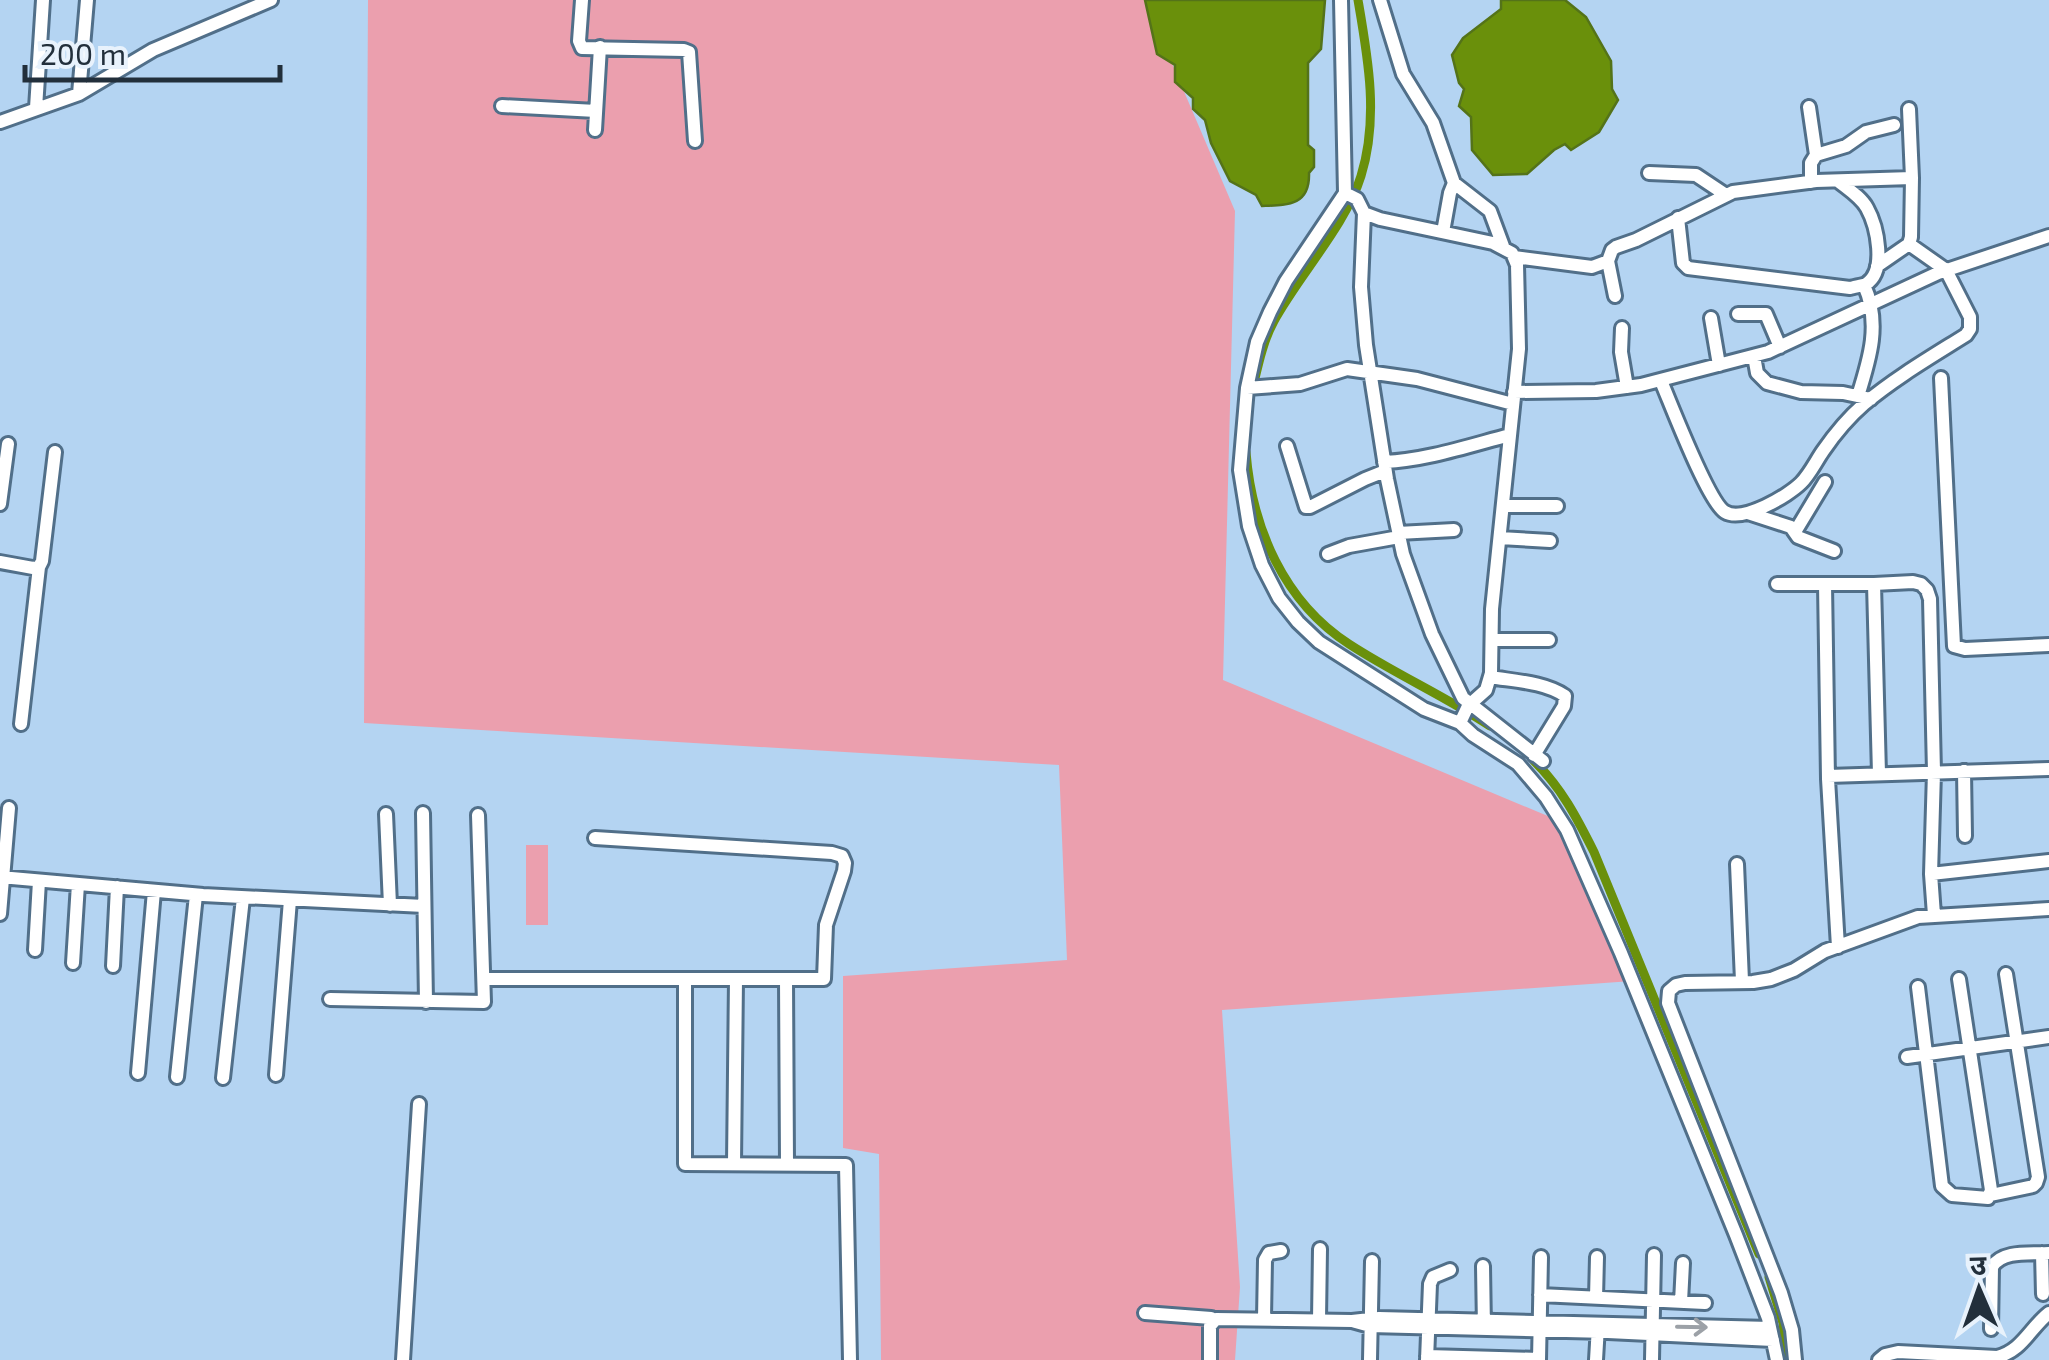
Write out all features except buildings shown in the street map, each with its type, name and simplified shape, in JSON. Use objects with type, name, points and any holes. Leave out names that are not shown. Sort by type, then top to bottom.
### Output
[{"type":"street","points":[[36,108],[43,0]]},
{"type":"street","points":[[79,94],[87,0]]},
{"type":"street","points":[[0,122],[79,94],[154,50],[272,0]]},
{"type":"street","points":[[582,0],[581,46],[585,49],[689,52],[695,140]]},
{"type":"street","points":[[1341,0],[1350,195],[1364,213],[1380,219],[1503,246]]},
{"type":"street","points":[[1380,0],[1403,74],[1434,124],[1454,182],[1488,209],[1503,246],[1518,265],[1514,398],[1490,677],[1486,690],[1466,712]]},
{"type":"street","points":[[595,130],[600,47]]},
{"type":"street","points":[[502,106],[596,111]]},
{"type":"street","points":[[1810,107],[1816,155],[1811,164],[1811,182]]},
{"type":"street","points":[[1877,266],[1909,244],[1911,237],[1910,108]]},
{"type":"street","points":[[1816,155],[1846,146],[1866,132],[1894,126]]},
{"type":"street","points":[[1649,173],[1696,175],[1726,194]]},
{"type":"street","points":[[1615,296],[1608,261],[1612,250],[1726,194],[1811,182],[1912,178]]},
{"type":"street","points":[[1678,218],[1683,263],[1688,268],[1850,288],[1864,285],[1877,266],[1877,231],[1867,208],[1838,180]]},
{"type":"street","points":[[1444,232],[1454,182]]},
{"type":"street","points":[[1350,195],[1286,281],[1257,342],[1240,470],[1248,526],[1279,598],[1319,642],[1424,709],[1466,712],[1538,758],[1564,706],[1565,696],[1538,685],[1490,677]]},
{"type":"street","points":[[1364,213],[1362,287],[1370,370],[1403,554],[1432,634],[1464,698],[1473,735],[1518,764],[1567,830],[1736,1235],[1777,1360]]},
{"type":"street","points":[[1252,387],[1300,384],[1348,369],[1514,398],[1661,381],[1754,356],[1946,270],[2049,236]]},
{"type":"street","points":[[1754,356],[1757,372],[1767,383],[1801,392],[1865,397],[1966,335],[1970,317],[1946,270],[1909,244]]},
{"type":"street","points":[[1514,258],[1592,267],[1608,261]]},
{"type":"street","points":[[1661,381],[1720,508],[1731,514],[1748,513],[1778,500],[1800,484],[1865,397],[1872,347],[1872,303],[1864,285]]},
{"type":"street","points":[[1738,314],[1766,314],[1780,346]]},
{"type":"street","points":[[1711,318],[1719,366]]},
{"type":"street","points":[[1622,328],[1621,352],[1627,387]]},
{"type":"street","points":[[1942,378],[1954,646],[1965,649],[2049,645]]},
{"type":"street","points":[[1287,446],[1306,507],[1310,507],[1385,466],[1510,435]]},
{"type":"street","points":[[0,504],[8,444]]},
{"type":"street","points":[[21,724],[55,452]]},
{"type":"street","points":[[1795,532],[1826,482]]},
{"type":"street","points":[[1503,506],[1557,506]]},
{"type":"street","points":[[1748,513],[1790,527],[1798,537],[1834,552]]},
{"type":"street","points":[[1328,554],[1399,535],[1454,530]]},
{"type":"street","points":[[1500,538],[1550,541]]},
{"type":"street","points":[[0,562],[39,567]]},
{"type":"street","points":[[1777,584],[1913,582],[1927,590],[1934,772],[1934,915]]},
{"type":"street","points":[[1825,584],[1828,776],[1838,947]]},
{"type":"street","points":[[1874,584],[1879,774]]},
{"type":"street","points":[[1492,640],[1548,640]]},
{"type":"street","points":[[1828,776],[2049,769]]},
{"type":"street","points":[[1964,771],[1965,836]]},
{"type":"street","points":[[0,914],[9,808]]},
{"type":"street","points":[[422,813],[426,1002]]},
{"type":"street","points":[[386,814],[390,905]]},
{"type":"street","points":[[330,1000],[484,1002],[478,815]]},
{"type":"street","points":[[485,979],[824,979],[826,926],[844,871],[842,856],[595,838]]},
{"type":"street","points":[[1932,874],[2049,861]]},
{"type":"street","points":[[1737,864],[1742,982]]},
{"type":"street","points":[[2,877],[243,898],[424,906]]},
{"type":"street","points":[[34,950],[38,881]]},
{"type":"street","points":[[74,963],[78,884]]},
{"type":"street","points":[[113,966],[117,888]]},
{"type":"street","points":[[138,1073],[154,891]]},
{"type":"street","points":[[177,1077],[196,894]]},
{"type":"street","points":[[223,1078],[243,898]]},
{"type":"street","points":[[276,1075],[290,900]]},
{"type":"street","points":[[1795,1360],[1782,1293],[1668,1003],[1669,991],[1685,983],[1770,979],[1826,951],[1918,917],[2049,909]]},
{"type":"street","points":[[1918,987],[1942,1186],[1952,1194],[1983,1199],[2032,1186],[2038,1177],[2006,974]]},
{"type":"street","points":[[786,979],[787,1164]]},
{"type":"street","points":[[1959,979],[1991,1195]]},
{"type":"street","points":[[685,980],[686,1164],[846,1165],[850,1360]]},
{"type":"street","points":[[734,1164],[736,980]]},
{"type":"street","points":[[1907,1057],[2049,1038]]},
{"type":"street","points":[[403,1360],[419,1104]]},
{"type":"street","points":[[1318,1320],[1320,1249]]},
{"type":"street","points":[[1264,1319],[1265,1260],[1269,1253],[1280,1251]]},
{"type":"street","points":[[1991,1329],[1995,1261],[2006,1256],[2046,1253],[2043,1294]]},
{"type":"street","points":[[1652,1360],[1654,1254]]},
{"type":"street","points":[[1596,1298],[1597,1257]]},
{"type":"street","points":[[1450,1270],[1433,1277],[1430,1284],[1427,1358],[1539,1359],[1541,1258]]},
{"type":"street","points":[[1370,1360],[1372,1261]]},
{"type":"street","points":[[1681,1302],[1683,1263]]},
{"type":"street","points":[[1484,1266],[1484,1325]]},
{"type":"street","points":[[1540,1296],[1705,1303]]},
{"type":"street","points":[[1145,1313],[1201,1316],[1211,1318],[1212,1322]]},
{"type":"street","points":[[1879,1360],[1885,1354],[1898,1352],[1997,1357],[2008,1354],[2049,1313]]},
{"type":"street","points":[[1210,1360],[1210,1326],[1222,1318],[1771,1334]]},
{"type":"street","points":[[1596,1360],[1598,1328]]},
{"type":"shaded area","points":[[368,0],[1145,0],[1235,211],[1223,680],[1562,822],[1632,981],[1222,1010],[1240,1287],[1235,1360],[881,1360],[879,1154],[843,1148],[843,976],[1067,960],[1059,765],[364,723]]},
{"type":"shaded area","points":[[1145,0],[1325,0],[1321,49],[1308,63],[1308,145],[1314,150],[1314,167],[1301,198],[1288,204],[1262,206],[1256,195],[1230,181],[1211,143],[1205,120],[1193,109],[1193,98],[1175,82],[1175,65],[1157,54]]},
{"type":"shaded area","points":[[1501,0],[1565,0],[1586,17],[1611,61],[1612,89],[1618,100],[1599,132],[1571,150],[1565,144],[1554,150],[1527,174],[1493,175],[1472,150],[1471,117],[1459,106],[1464,89],[1452,55],[1463,38],[1501,9]]},
{"type":"shaded area","points":[[526,845],[548,845],[548,925],[526,925]]},
{"type":"waterway","points":[[1253,387],[1274,321],[1345,213],[1361,176],[1371,110],[1358,0]]},
{"type":"waterway","points":[[1246,452],[1255,508],[1264,535],[1275,561],[1306,607],[1349,644],[1490,726]]},
{"type":"waterway","points":[[1534,761],[1560,792],[1594,852],[1759,1254]]},
{"type":"waterway","points":[[1769,1277],[1783,1323],[1787,1360]]}]
